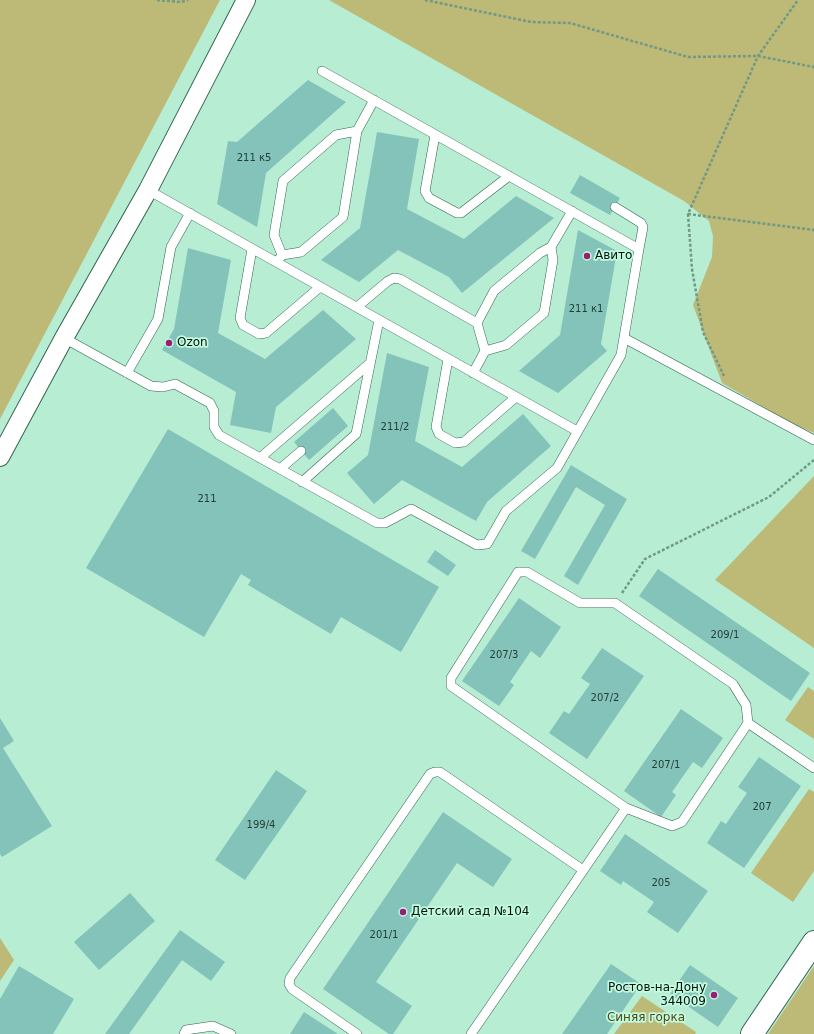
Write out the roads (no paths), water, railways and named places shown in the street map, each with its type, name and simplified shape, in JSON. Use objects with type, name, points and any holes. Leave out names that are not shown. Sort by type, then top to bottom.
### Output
[{"type":"main road","points":[[752,1034],[814,942]]},
{"type":"street","points":[[0,457],[64,338],[148,190],[246,0]]},
{"type":"lane","points":[[322,71],[639,249]]},
{"type":"lane","points":[[280,259],[301,252],[343,217],[357,130],[374,100]]},
{"type":"lane","points":[[280,259],[274,235],[283,181],[336,135],[357,130]]},
{"type":"lane","points":[[435,134],[425,191],[429,198],[461,213],[509,176]]},
{"type":"lane","points":[[148,190],[252,249],[280,259],[320,287],[577,431]]},
{"type":"lane","points":[[64,338],[151,386],[163,387],[174,384],[210,403],[214,411],[216,432],[377,524],[385,523],[411,509],[477,545],[484,546],[489,542],[506,511],[556,468],[621,355],[643,227],[642,223],[615,207]]},
{"type":"lane","points":[[473,373],[485,351],[477,323],[494,291],[540,253],[551,247],[572,211]]},
{"type":"lane","points":[[127,373],[158,319],[170,247],[190,213]]},
{"type":"lane","points":[[485,351],[506,345],[544,313],[553,260],[551,247]]},
{"type":"lane","points":[[252,249],[240,322],[259,334],[266,333],[320,287]]},
{"type":"lane","points":[[356,307],[394,278],[400,279],[477,323]]},
{"type":"lane","points":[[302,482],[356,434],[379,320]]},
{"type":"lane","points":[[624,338],[814,440]]},
{"type":"lane","points":[[448,359],[436,427],[439,434],[444,437],[455,443],[464,442],[516,397]]},
{"type":"lane","points":[[260,458],[370,363]]},
{"type":"lane","points":[[280,469],[301,451]]},
{"type":"lane","points":[[518,572],[527,572],[580,603],[615,603],[733,684],[746,705],[748,723],[682,822],[672,826],[626,808],[451,686],[451,678],[518,572]]},
{"type":"lane","points":[[748,723],[813,764]]},
{"type":"lane","points":[[357,1034],[292,989],[289,984],[290,978],[430,774],[440,772],[583,870]]},
{"type":"lane","points":[[470,1034],[626,808]]},
{"type":"lane","points":[[184,1034],[186,1030],[213,1026],[231,1034]]},
{"type":"place","name":"Авито","points":[[587,256]]},
{"type":"place","name":"Ozon","points":[[169,343]]},
{"type":"place","name":"Детский сад №104","points":[[403,912]]},
{"type":"place","name":"Ростов-на-Дону 344009","points":[[714,995]]},
{"type":"park label","name":"Синяя горка","points":[[646,1018]]}]
